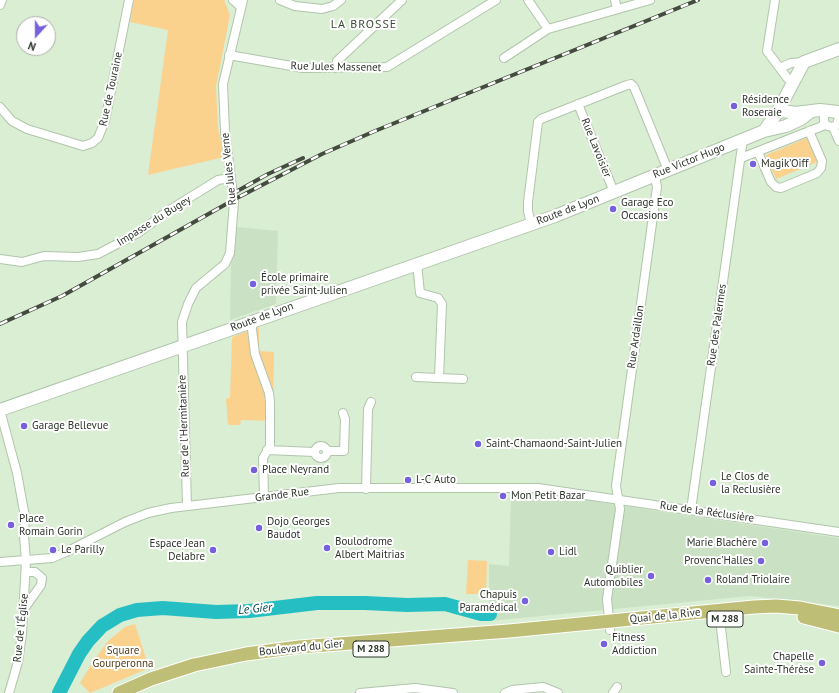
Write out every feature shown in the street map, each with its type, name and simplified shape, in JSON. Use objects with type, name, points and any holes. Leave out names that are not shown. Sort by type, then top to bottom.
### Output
[{"type":"main road","points":[[764,131],[777,114],[804,62],[839,49]]},
{"type":"main road","name":"Rue Victor Hugo","points":[[777,114],[782,111],[790,113],[824,110],[839,112]]},
{"type":"main road","name":"Rue Victor Hugo","points":[[614,192],[743,139],[764,131],[786,126],[810,112]]},
{"type":"main road","points":[[777,114],[777,122],[786,126]]},
{"type":"main road","name":"Route de Lyon","points":[[0,410],[531,224],[614,192]]},
{"type":"main road","name":"Quai de la Rive","points":[[609,625],[776,606],[800,608],[838,618]]},
{"type":"main road","name":"Quai de la Rive","points":[[609,625],[764,615],[791,616],[820,620],[838,618]]},
{"type":"main road","name":"Boulevard du Gier","points":[[119,693],[151,679],[194,665],[246,654],[307,647],[609,625]]},
{"type":"main road","name":"Boulevard du Gier","points":[[138,693],[194,673],[266,658],[609,625]]},
{"type":"street","points":[[0,5],[2,0]]},
{"type":"street","name":"Rue de Touraine","points":[[0,107],[12,121],[34,131],[83,146],[92,143],[98,138],[105,121],[129,0]]},
{"type":"street","points":[[233,0],[242,3]]},
{"type":"street","points":[[280,0],[295,6],[317,9],[332,6],[341,0]]},
{"type":"street","points":[[335,68],[337,61],[344,53],[402,0]]},
{"type":"street","name":"Rue Jules Massenet","points":[[229,56],[303,68],[390,67],[496,0]]},
{"type":"street","points":[[528,0],[548,29]]},
{"type":"street","points":[[615,0],[617,9]]},
{"type":"street","points":[[504,58],[548,29],[650,0]]},
{"type":"street","points":[[775,0],[767,51],[794,83]]},
{"type":"street","name":"Rue Jules Verne","points":[[181,346],[182,322],[188,304],[199,284],[221,268],[230,253],[234,202],[230,178],[222,96],[223,76],[242,3]]},
{"type":"street","points":[[780,68],[791,63],[804,62]]},
{"type":"street","points":[[531,224],[528,211],[528,202],[538,122],[541,119],[578,104],[631,84],[668,170]]},
{"type":"street","name":"Rue Lavoisier","points":[[578,104],[614,192]]},
{"type":"street","points":[[824,110],[823,120],[839,141]]},
{"type":"street","points":[[740,158],[809,131],[837,125],[839,116]]},
{"type":"street","points":[[758,152],[771,182],[776,187],[781,188],[817,173],[821,168],[822,161],[809,131]]},
{"type":"street","name":"Rue des Palermes","points":[[691,510],[743,139]]},
{"type":"street","name":"Rue Ardaillon","points":[[609,625],[607,599],[620,509],[616,486],[657,187],[655,176]]},
{"type":"street","name":"Impasse du Bugey","points":[[0,259],[22,262],[44,256],[93,256],[145,229],[168,211],[218,180],[230,178]]},
{"type":"street","points":[[417,263],[420,293],[438,298],[442,304],[439,378]]},
{"type":"street","points":[[251,321],[255,354],[269,394],[270,446],[263,458],[264,497]]},
{"type":"street","name":"Rue de l'Hermitanière","points":[[181,346],[187,506]]},
{"type":"street","points":[[416,377],[463,380]]},
{"type":"street","points":[[366,489],[368,408],[371,402]]},
{"type":"street","name":"Rue de l'Église","points":[[0,410],[24,506],[26,561],[22,638],[18,662],[9,693]]},
{"type":"street","points":[[267,450],[314,452],[319,445],[324,446],[327,451],[344,451],[345,420],[343,413]]},
{"type":"street","name":"Grande Rue","points":[[0,562],[52,558],[125,522],[148,513],[187,506],[334,489],[538,488],[574,493]]},
{"type":"street","name":"Rue de la Réclusière","points":[[574,493],[839,532]]},
{"type":"street","points":[[24,610],[41,585],[42,578],[39,574],[26,572]]},
{"type":"street","points":[[720,619],[726,672]]},
{"type":"street","points":[[505,693],[512,690],[543,687],[558,693]]},
{"type":"street","points":[[360,693],[414,688],[453,693]]},
{"type":"shaded area","name":"École primaire privée Saint-Julien","points":[[237,227],[278,231],[276,304],[230,320],[231,264]]},
{"type":"shaded area","points":[[511,492],[539,492],[839,538],[839,606],[750,596],[489,621],[489,564],[509,566]]},
{"type":"green space","points":[[134,0],[224,0],[230,15],[216,87],[218,128],[224,157],[148,175],[168,30],[130,22]]},
{"type":"green space","points":[[807,138],[817,162],[776,179],[766,155]]},
{"type":"green space","points":[[259,327],[259,351],[274,352],[273,421],[241,420],[240,425],[230,425],[228,424],[226,399],[230,398],[232,337]]},
{"type":"green space","points":[[468,560],[487,561],[486,594],[466,594]]},
{"type":"green space","name":"Square Gourperonna","points":[[135,624],[149,668],[90,693],[80,683],[92,663],[108,641],[125,627]]},
{"type":"waterway","name":"Le Gier","points":[[59,693],[79,654],[88,641],[102,626],[120,615],[137,610],[163,608],[216,612],[249,611],[317,603],[365,603],[407,605],[445,604],[481,614],[490,614]]},
{"type":"railway","points":[[0,324],[62,296],[237,198],[322,154],[698,0]]},
{"type":"railway","points":[[232,194],[268,174],[303,158]]},
{"type":"place","name":"Résidence Roseraie","points":[[734,106]]},
{"type":"place","name":"Magik’Oiff","points":[[753,164]]},
{"type":"place","name":"Garage Eco Occasions","points":[[613,209]]},
{"type":"place","name":"École primaire privée Saint-Julien","points":[[253,284]]},
{"type":"place","name":"Garage Bellevue","points":[[24,426]]},
{"type":"place","name":"Saint-Chamaond-Saint-Julien","points":[[478,444]]},
{"type":"place","name":"Place Neyrand","points":[[254,470]]},
{"type":"place","name":"L-C Auto","points":[[408,480]]},
{"type":"place","name":"Le Clos de la Reclusière","points":[[713,483]]},
{"type":"place","name":"Mon Petit Bazar","points":[[503,496]]},
{"type":"place","name":"Place Romain Gorin","points":[[11,525]]},
{"type":"place","name":"Dojo Georges Baudot","points":[[259,528]]},
{"type":"place","name":"Marie Blachère","points":[[765,543]]},
{"type":"place","name":"Boulodrome Albert Maitrias","points":[[327,548]]},
{"type":"place","name":"Le Parilly","points":[[53,550]]},
{"type":"place","name":"Espace Jean Delabre","points":[[213,550]]},
{"type":"place","name":"Lidl","points":[[551,552]]},
{"type":"place","name":"Provenc'Halles","points":[[761,561]]},
{"type":"place","name":"Quiblier Automobiles","points":[[651,576]]},
{"type":"place","name":"Roland Triolaire","points":[[708,580]]},
{"type":"place","name":"Chapuis Paramédical","points":[[525,601]]},
{"type":"place","name":"Fitness Addiction","points":[[604,644]]},
{"type":"place","name":"Chapelle Sainte-Thérèse","points":[[822,663]]},
{"type":"district","name":"LA BROSSE","points":[[364,25]]}]
